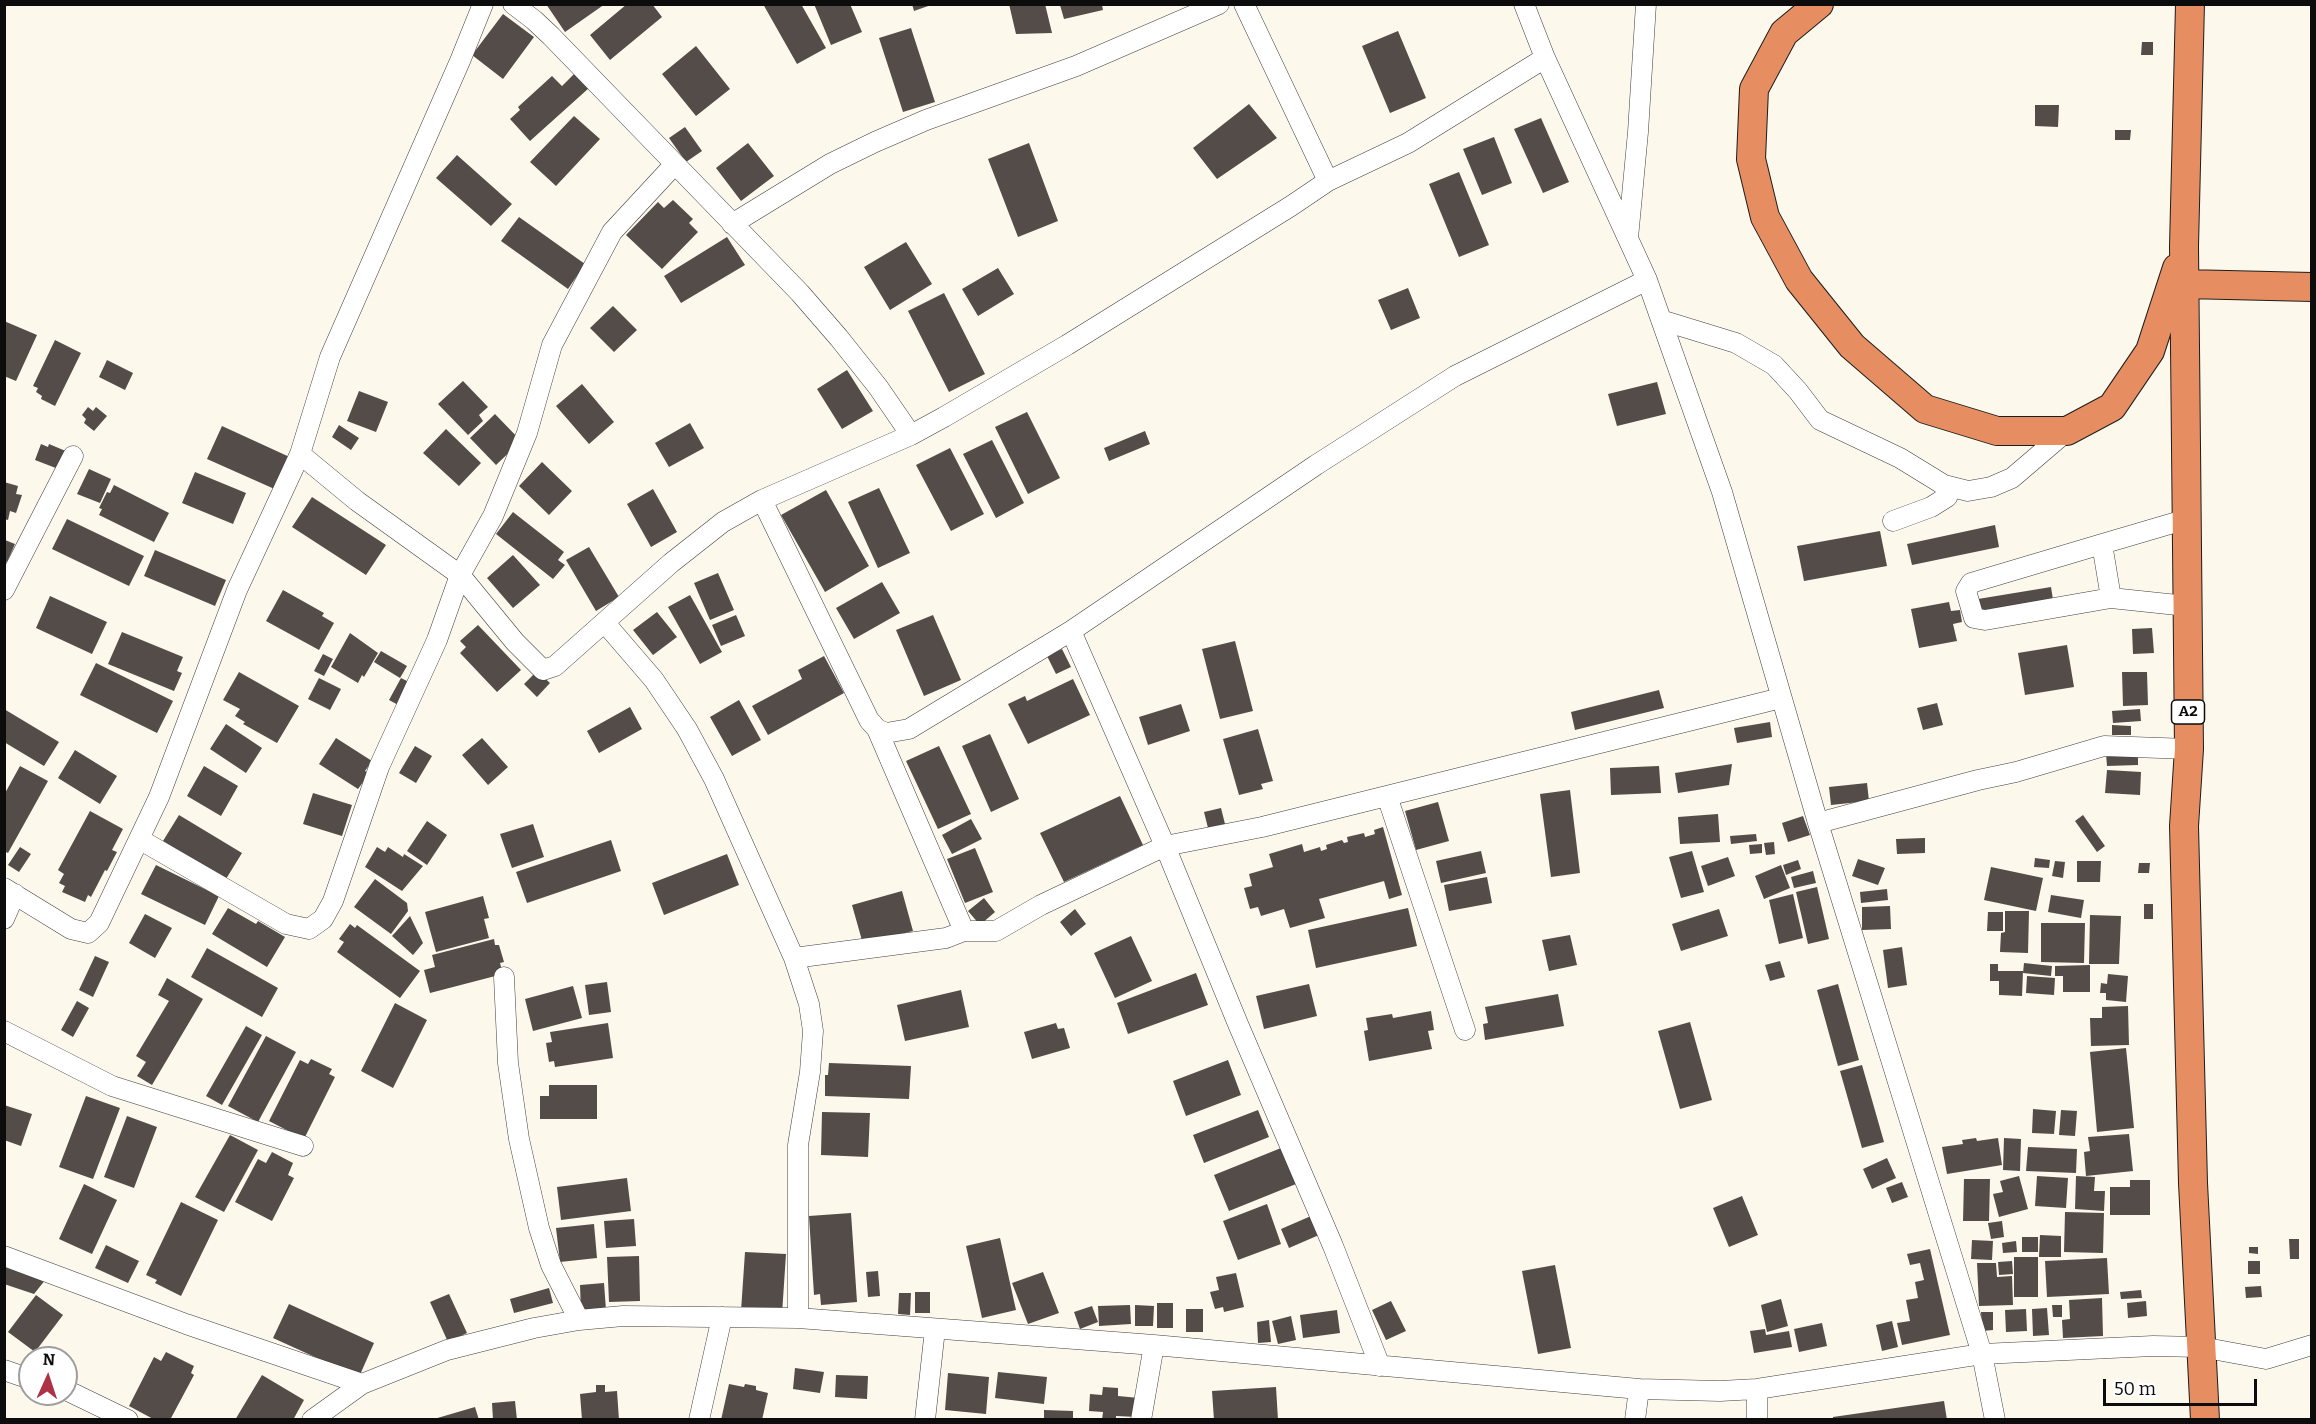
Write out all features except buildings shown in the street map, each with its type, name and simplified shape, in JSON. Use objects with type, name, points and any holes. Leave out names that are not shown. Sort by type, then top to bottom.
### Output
[{"type":"highway","points":[[1819,4],[1784,33],[1754,89],[1751,159],[1765,217],[1799,280],[1852,346],[1925,409],[1997,431],[2067,431],[2112,406],[2150,351],[2184,246]]},
{"type":"highway","name":"A2","points":[[2190,4],[2184,246],[2189,749],[2184,826],[2193,1183],[2205,1419]]},
{"type":"highway","points":[[2184,284],[2312,287]]},
{"type":"street","points":[[4,919],[10,891],[71,929],[88,933],[99,923],[159,797],[237,590],[300,454],[330,357],[483,4]]},
{"type":"street","points":[[513,4],[550,36],[800,293],[878,387],[911,435]]},
{"type":"street","points":[[732,224],[830,164],[875,142],[926,120],[1076,66],[1219,4]]},
{"type":"street","points":[[1244,4],[1328,181]]},
{"type":"street","points":[[1524,4],[1545,58],[1647,280],[1722,492],[1818,823],[1982,1354],[1995,1419]]},
{"type":"street","points":[[1628,240],[1646,4]]},
{"type":"street","points":[[300,454],[357,501],[460,575],[515,642],[543,670],[555,666],[699,540],[723,522],[762,500],[911,435],[944,417],[1067,345],[1328,181],[1408,144],[1545,58]]},
{"type":"street","points":[[139,840],[286,924],[309,929],[324,919],[333,901],[379,767],[437,640],[460,575],[492,516],[527,433],[552,345],[612,232],[675,164]]},
{"type":"street","points":[[877,729],[886,733],[909,729],[1071,631],[1316,465],[1455,376],[1647,280]]},
{"type":"street","points":[[1661,320],[1736,343],[1774,365],[1820,420],[1900,458],[1944,484],[1968,491],[1991,487],[2012,478],[2067,431]]},
{"type":"street","points":[[4,590],[73,456]]},
{"type":"street","points":[[1893,521],[1931,507],[1947,497],[1944,484]]},
{"type":"street","points":[[762,500],[869,720],[877,729],[964,931]]},
{"type":"street","points":[[2187,519],[1971,583],[1966,591],[1974,618],[1985,620],[2111,598],[2187,606]]},
{"type":"street","points":[[2102,544],[2111,598]]},
{"type":"street","points":[[605,623],[654,680],[687,729],[718,789],[794,958],[809,1004],[813,1031],[810,1072],[798,1145],[798,1318]]},
{"type":"street","points":[[1071,631],[1165,846],[1333,1246],[1380,1366]]},
{"type":"street","points":[[794,958],[946,938],[964,931],[996,931],[1041,904],[1165,846],[1262,827],[1781,698]]},
{"type":"street","points":[[1818,823],[2016,772],[2104,746],[2189,749]]},
{"type":"street","points":[[1387,796],[1464,1030]]},
{"type":"street","points":[[504,977],[508,1063],[519,1138],[539,1228],[551,1265],[579,1320]]},
{"type":"street","points":[[4,1031],[112,1086],[303,1146]]},
{"type":"street","points":[[4,1256],[186,1324],[362,1384]]},
{"type":"street","points":[[312,1419],[362,1384],[447,1350],[534,1328],[579,1320],[623,1316],[798,1318],[1154,1345],[1640,1389],[1720,1391],[1757,1389],[1982,1354],[2153,1346],[2201,1347],[2266,1359],[2312,1346]]},
{"type":"street","points":[[699,1419],[722,1317]]},
{"type":"street","points":[[925,1419],[935,1329]]},
{"type":"street","points":[[1141,1419],[1154,1345]]},
{"type":"street","points":[[1635,1419],[1640,1389]]},
{"type":"street","points":[[1757,1389],[1757,1419]]},
{"type":"street","points":[[78,1396],[128,1419]]}]
